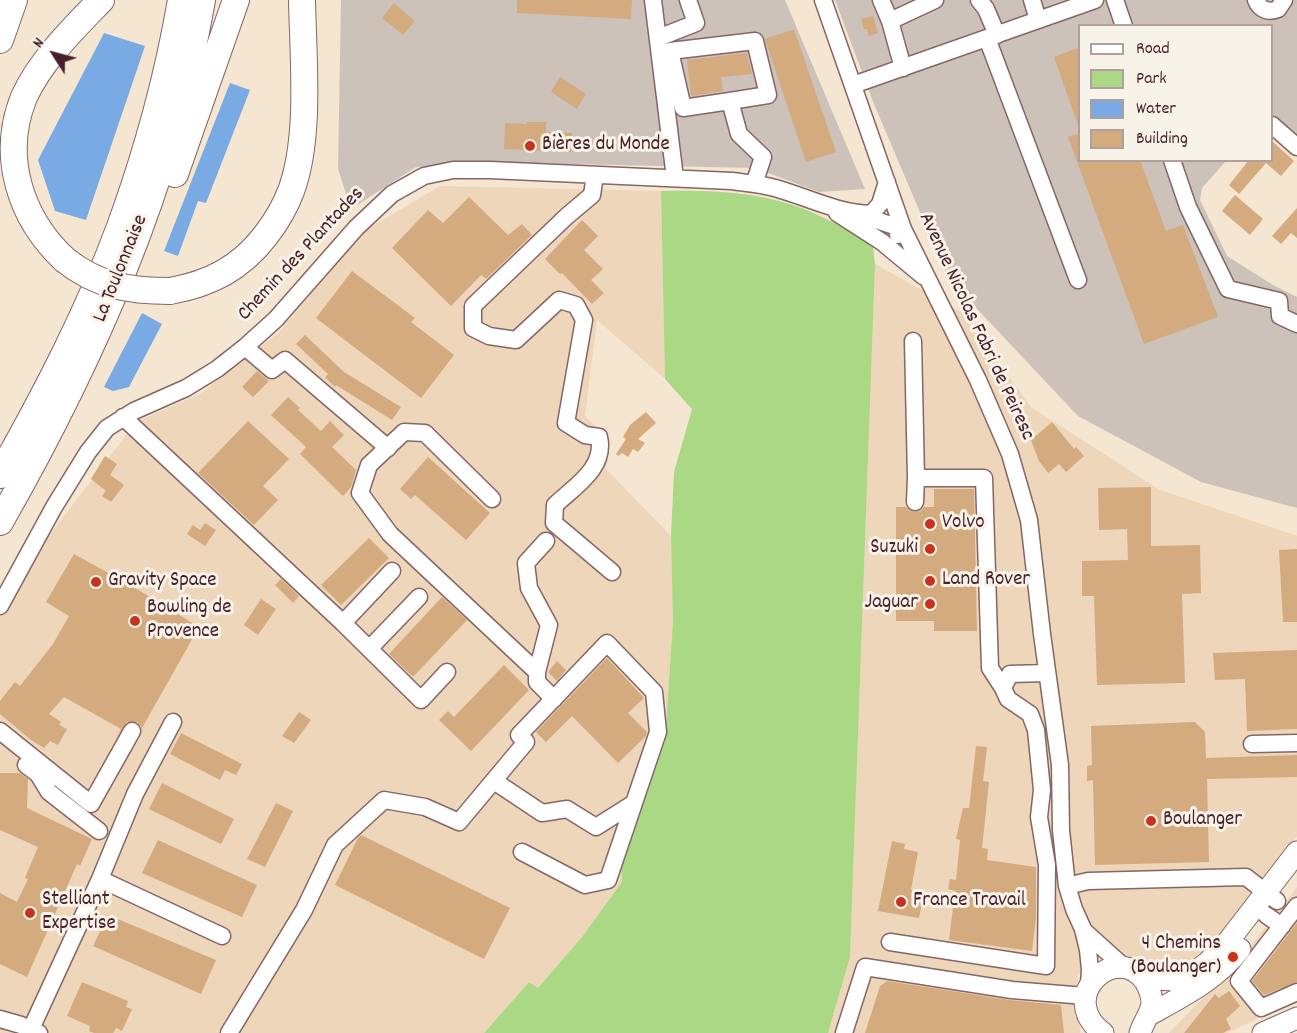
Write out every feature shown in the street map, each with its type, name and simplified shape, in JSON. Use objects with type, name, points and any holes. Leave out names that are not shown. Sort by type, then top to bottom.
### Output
[{"type":"highway","points":[[0,40],[14,0]]},
{"type":"highway","points":[[101,0],[62,42],[40,70],[24,96],[15,122],[14,175],[21,197],[42,235],[75,268],[108,284],[126,289],[170,291],[191,288],[215,279],[234,267],[256,248],[278,219],[291,191],[299,159],[303,128],[302,0]]},
{"type":"highway","name":"La Toulonnaise","points":[[0,475],[66,349],[120,226],[144,156],[163,84],[181,0]]},
{"type":"highway","name":"La Toulonnaise","points":[[0,522],[43,446],[110,304],[156,183],[184,90],[202,0]]},
{"type":"highway","points":[[43,446],[121,307],[188,142],[236,0]]},
{"type":"main road","points":[[1143,978],[1173,980],[1196,971],[1278,908],[1297,852]]},
{"type":"main road","points":[[1145,1024],[1221,971],[1278,908],[1297,876]]},
{"type":"main road","points":[[1096,1031],[1087,1016],[1087,990],[1104,971],[1124,968],[1132,970],[1143,978],[1149,988],[1152,997],[1145,1024]]},
{"type":"main road","points":[[1263,1033],[1297,1018]]},
{"type":"street","points":[[653,0],[675,178]]},
{"type":"street","points":[[657,38],[696,23],[688,0]]},
{"type":"street","name":"Avenue Nicolas Fabri de Peiresc","points":[[823,0],[903,229],[978,380],[1010,454],[1029,520],[1060,765],[1061,830],[1067,886],[1083,929]]},
{"type":"street","points":[[881,0],[890,21],[903,68]]},
{"type":"street","points":[[890,21],[935,0]]},
{"type":"street","points":[[979,0],[986,9],[992,36],[1078,280]]},
{"type":"street","points":[[1032,0],[1038,20]]},
{"type":"street","points":[[853,85],[1095,0]]},
{"type":"street","points":[[1115,0],[1123,24]]},
{"type":"street","points":[[1256,0],[1270,18],[1284,0]]},
{"type":"street","points":[[755,41],[768,95],[730,101],[682,108],[670,51],[755,41]]},
{"type":"street","points":[[730,101],[739,134],[763,157],[754,184]]},
{"type":"street","points":[[1273,126],[1297,147]]},
{"type":"street","points":[[1173,162],[1188,207],[1228,289],[1279,301],[1280,316],[1297,324]]},
{"type":"street","name":"Chemin des Plantades","points":[[0,606],[54,507],[88,452],[107,428],[123,417],[186,388],[245,347],[276,319],[356,228],[392,194],[424,176],[453,170],[675,178],[772,187],[824,205]]},
{"type":"street","points":[[595,175],[592,195],[473,306],[473,328],[489,336],[516,340],[559,300],[576,305],[584,320],[566,423],[585,435],[599,437],[602,449],[594,468],[555,505],[554,523],[612,572]]},
{"type":"street","points":[[856,213],[871,214],[880,204],[887,182]]},
{"type":"street","points":[[824,205],[903,229],[894,240],[882,242]]},
{"type":"street","points":[[824,205],[882,242],[930,284]]},
{"type":"street","points":[[913,340],[915,502]]},
{"type":"street","points":[[245,347],[272,370],[285,360],[388,448]]},
{"type":"street","points":[[123,417],[343,623],[421,700],[447,672]]},
{"type":"street","points":[[492,498],[425,433],[404,432],[369,465],[360,493],[390,534],[537,672]]},
{"type":"street","points":[[916,478],[984,478],[990,668],[1008,699],[1030,714],[1036,730],[1042,790],[1039,817],[1047,865],[1046,966],[1052,993]]},
{"type":"street","points":[[546,541],[526,563],[529,588],[549,625],[537,672],[537,682],[554,699]]},
{"type":"street","points":[[343,623],[392,571]]},
{"type":"street","points":[[369,649],[419,597]]},
{"type":"street","points":[[229,1033],[304,910],[335,844],[384,800],[425,807],[459,822],[526,742],[519,735],[607,643],[654,692],[658,732],[608,880],[585,885],[522,852]]},
{"type":"street","points":[[1003,688],[1010,674],[1047,673]]},
{"type":"street","points":[[0,1019],[35,1031],[135,794],[173,722]]},
{"type":"street","points":[[0,731],[91,804],[132,731]]},
{"type":"street","points":[[1252,744],[1297,742]]},
{"type":"street","points":[[0,744],[38,774],[49,792],[99,831]]},
{"type":"street","points":[[494,781],[542,813],[567,809],[596,827],[634,803]]},
{"type":"street","points":[[1067,886],[1088,881],[1246,877],[1278,908],[1239,981],[1261,1008],[1297,992]]},
{"type":"street","points":[[100,879],[222,936]]},
{"type":"street","points":[[1083,929],[1124,968]]},
{"type":"street","points":[[844,1033],[865,967],[1012,990],[1052,993],[1087,990],[1090,970],[1083,929]]},
{"type":"street","points":[[890,942],[1046,966]]},
{"type":"shaded area","points":[[341,0],[785,0],[865,189],[819,192],[755,168],[522,163],[416,167],[351,209],[338,169]]},
{"type":"shaded area","points":[[835,0],[1297,0],[1297,155],[1273,135],[1273,24],[1078,24],[1078,162],[1225,162],[1202,188],[1200,200],[1227,256],[1297,297],[1297,508],[1201,482],[1078,416],[948,278],[874,104]]},
{"type":"shaded area","points":[[440,186],[661,191],[665,379],[597,320],[585,416],[610,440],[606,469],[671,536],[673,621],[665,741],[621,869],[622,882],[582,937],[538,988],[529,982],[484,1033],[0,1033],[0,600],[136,422],[200,394],[278,333],[364,231]]},
{"type":"shaded area","points":[[875,264],[961,312],[1031,407],[1160,490],[1297,536],[1297,836],[1216,942],[1182,965],[1142,964],[1104,944],[1077,976],[1080,1033],[828,1033],[850,957]]},
{"type":"shaded area","points":[[1297,887],[1297,1000],[1227,1033],[1169,1033],[1241,958]]},
{"type":"green space","points":[[661,191],[725,192],[767,198],[808,211],[873,246],[875,264],[850,957],[828,1033],[484,1033],[529,982],[538,988],[582,937],[622,882],[621,869],[665,741],[673,621],[671,536],[674,472],[692,409],[665,379]]},
{"type":"water","points":[[104,33],[145,46],[86,220],[55,211],[38,160]]},
{"type":"water","points":[[230,83],[250,90],[206,203],[198,201],[178,256],[164,251]]},
{"type":"water","points":[[142,313],[162,324],[129,387],[113,391],[104,387]]},
{"type":"building","points":[[517,0],[632,0],[631,19],[517,13]]},
{"type":"building","points":[[394,3],[415,21],[403,35],[382,18]]},
{"type":"building","points":[[873,16],[878,33],[869,36],[861,19]]},
{"type":"building","points":[[794,29],[836,152],[806,162],[765,39]]},
{"type":"building","points":[[1078,48],[1078,125],[1054,57]]},
{"type":"building","points":[[747,53],[752,74],[721,77],[723,91],[691,96],[687,60]]},
{"type":"building","points":[[560,77],[586,94],[577,109],[551,92]]},
{"type":"building","points":[[527,122],[546,122],[546,132],[572,133],[571,152],[504,149],[505,123],[527,124]]},
{"type":"building","points":[[1078,134],[1078,162],[1141,162],[1166,231],[1183,225],[1218,317],[1144,344],[1068,137]]},
{"type":"building","points":[[1273,142],[1294,161],[1281,176],[1266,163],[1239,194],[1229,185],[1247,162],[1273,162]]},
{"type":"building","points":[[1235,195],[1263,219],[1250,235],[1222,211]]},
{"type":"building","points":[[469,197],[508,235],[522,224],[532,235],[486,279],[481,275],[451,306],[392,248],[428,210],[443,223]]},
{"type":"building","points":[[1297,208],[1297,238],[1291,233],[1281,244],[1272,236]]},
{"type":"building","points":[[582,220],[598,236],[584,250],[603,269],[591,280],[604,293],[592,304],[545,259]]},
{"type":"building","points":[[352,271],[415,318],[411,322],[454,355],[421,398],[316,318]]},
{"type":"building","points":[[305,335],[344,372],[401,407],[392,420],[336,385],[335,387],[325,377],[328,374],[296,344]]},
{"type":"building","points":[[257,371],[269,381],[253,397],[242,387]]},
{"type":"building","points":[[288,397],[300,408],[298,410],[321,431],[330,421],[344,435],[332,447],[356,470],[351,487],[343,496],[300,454],[306,447],[271,415]]},
{"type":"building","points":[[646,412],[656,423],[638,439],[645,443],[638,452],[633,449],[628,457],[622,453],[618,456],[616,454],[626,439],[623,437],[630,425]]},
{"type":"building","points":[[248,421],[289,459],[263,486],[278,500],[254,525],[198,473]]},
{"type":"building","points":[[1052,422],[1074,449],[1076,447],[1084,456],[1066,472],[1059,464],[1048,473],[1039,461],[1031,440]]},
{"type":"building","points":[[105,456],[117,464],[110,475],[124,485],[111,502],[102,496],[106,491],[91,479]]},
{"type":"building","points":[[428,457],[490,513],[466,540],[415,495],[411,499],[400,489]]},
{"type":"building","points":[[1151,487],[1151,546],[1200,545],[1201,593],[1182,594],[1185,683],[1097,685],[1094,596],[1082,596],[1082,561],[1128,560],[1127,529],[1099,530],[1098,488]]},
{"type":"building","points":[[934,489],[974,489],[977,631],[934,631],[934,621],[896,621],[896,507],[906,507],[915,512],[924,507],[934,507]]},
{"type":"building","points":[[205,523],[216,530],[205,546],[187,534],[193,525],[200,530]]},
{"type":"building","points":[[369,538],[389,558],[341,605],[321,585]]},
{"type":"building","points":[[1297,549],[1297,622],[1283,622],[1279,550]]},
{"type":"building","points":[[74,554],[199,627],[142,728],[137,722],[127,722],[116,738],[121,729],[64,697],[49,714],[61,722],[59,725],[67,729],[58,745],[50,741],[44,748],[0,714],[0,701],[15,682],[20,686],[53,644],[69,616],[46,602]]},
{"type":"building","points":[[281,579],[299,596],[293,603],[275,585]]},
{"type":"building","points":[[442,597],[467,620],[413,677],[389,654]]},
{"type":"building","points":[[261,599],[276,609],[258,635],[244,625]]},
{"type":"building","points":[[1297,650],[1297,729],[1247,731],[1245,679],[1215,680],[1213,653]]},
{"type":"building","points":[[607,658],[644,698],[628,713],[647,732],[646,736],[618,763],[572,716],[546,742],[536,732]]},
{"type":"building","points":[[557,661],[566,670],[557,681],[548,672]]},
{"type":"building","points":[[504,665],[529,690],[471,751],[439,720],[448,711],[454,717]]},
{"type":"building","points":[[299,712],[311,720],[294,743],[282,736]]},
{"type":"building","name":"Boulanger","points":[[1195,722],[1205,732],[1206,758],[1297,755],[1297,777],[1207,779],[1209,862],[1095,865],[1093,780],[1087,781],[1087,766],[1092,765],[1091,726]]},
{"type":"building","points":[[181,733],[242,764],[236,775],[225,770],[220,780],[170,754]]},
{"type":"building","points":[[976,746],[987,747],[983,781],[989,782],[982,848],[988,849],[987,860],[1036,867],[1036,918],[1032,951],[949,940],[955,891],[948,889],[950,879],[956,880],[960,840],[956,839],[963,808],[969,808]]},
{"type":"building","points":[[0,773],[20,773],[28,779],[27,808],[92,839],[80,866],[77,864],[27,977],[0,964],[0,893],[17,902],[28,879],[25,878],[38,847],[0,830]]},
{"type":"building","points":[[162,783],[234,819],[221,844],[149,809]]},
{"type":"building","points":[[276,803],[293,811],[265,867],[247,859]]},
{"type":"building","points":[[361,835],[510,908],[484,959],[335,885]]},
{"type":"building","points":[[158,840],[257,885],[242,917],[142,873]]},
{"type":"building","points":[[892,841],[905,844],[904,849],[918,852],[911,890],[924,893],[919,918],[878,911]]},
{"type":"building","points":[[108,915],[216,960],[201,994],[93,946]]},
{"type":"building","points":[[1297,923],[1297,982],[1264,995],[1252,981]]},
{"type":"building","points":[[887,981],[1010,1000],[1061,1005],[1064,1033],[865,1033],[880,986]]},
{"type":"building","points":[[82,982],[128,1001],[126,1007],[132,1009],[122,1031],[116,1028],[113,1033],[94,1033],[89,1031],[90,1026],[67,1016]]},
{"type":"building","points":[[1229,991],[1240,1006],[1226,1019],[1231,1029],[1223,1033],[1184,1033],[1215,994],[1219,998]]},
{"type":"place","name":"Bières du Monde","points":[[530,146]]},
{"type":"place","name":"Volvo","points":[[930,524]]},
{"type":"place","name":"Suzuki","points":[[930,549]]},
{"type":"place","name":"Land Rover","points":[[930,581]]},
{"type":"place","name":"Gravity Space","points":[[96,582]]},
{"type":"place","name":"Jaguar","points":[[930,604]]},
{"type":"place","name":"Bowling de Provence","points":[[135,621]]},
{"type":"place","name":"Boulanger","points":[[1151,821]]},
{"type":"place","name":"France Travail","points":[[901,902]]},
{"type":"place","name":"Stelliant Expertise","points":[[30,913]]},
{"type":"place","name":"4 Chemins (Boulanger)","points":[[1233,957]]}]
